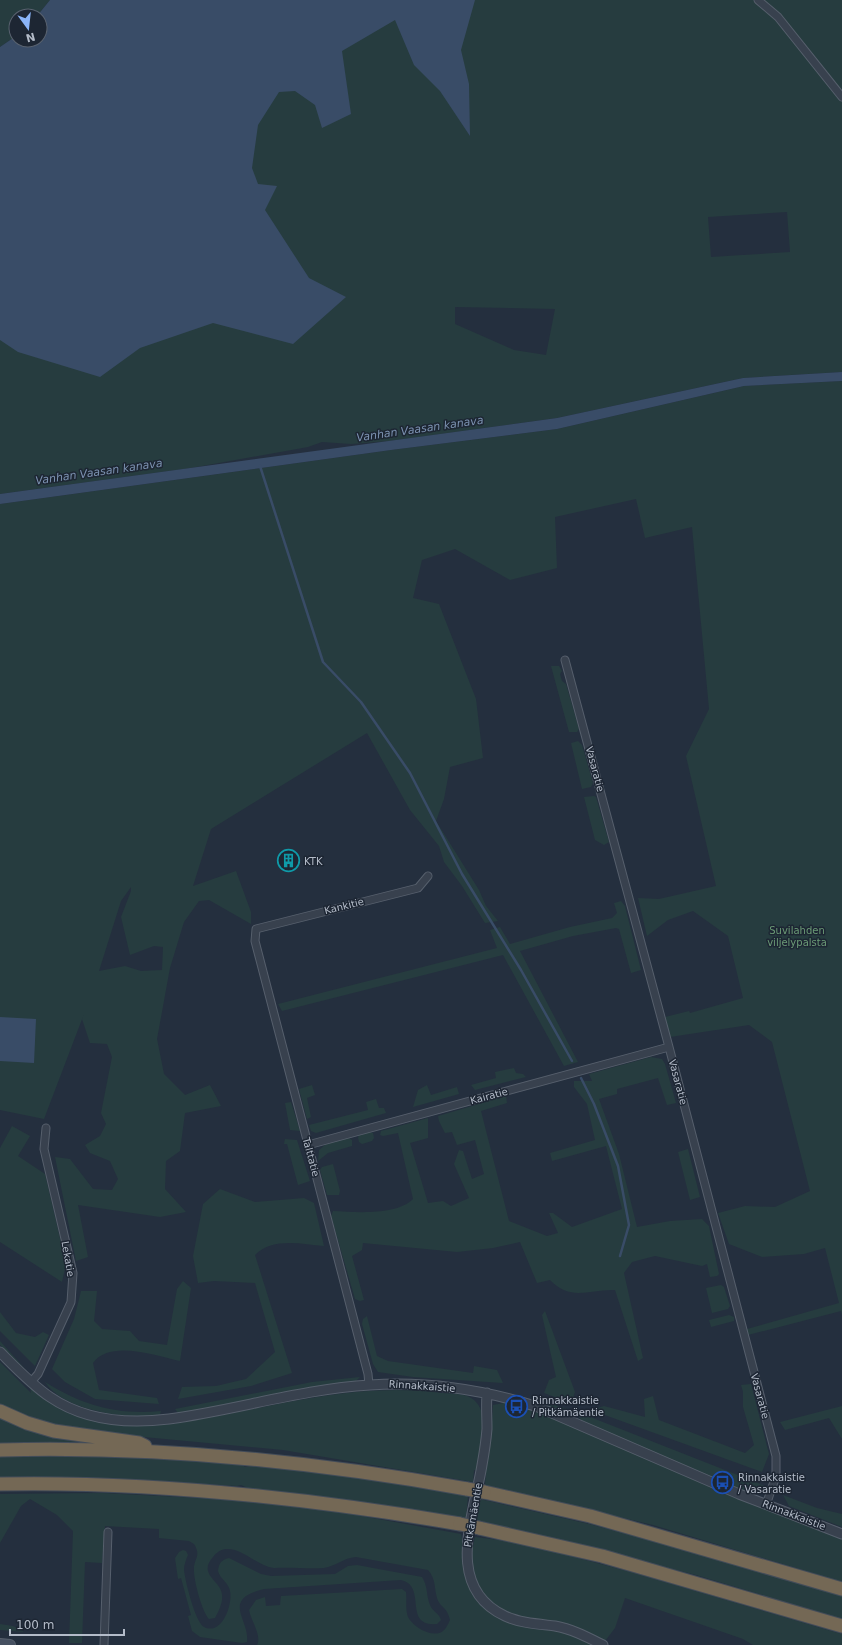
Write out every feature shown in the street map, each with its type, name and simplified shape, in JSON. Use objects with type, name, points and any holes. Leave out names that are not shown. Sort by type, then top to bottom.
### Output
[{"type":"highway","points":[[0,1411],[27,1423],[54,1431],[139,1443],[158,1451]]},
{"type":"highway","points":[[0,1450],[158,1451],[341,1468],[484,1492],[590,1516],[842,1589]]},
{"type":"highway","points":[[0,1484],[111,1484],[211,1490],[330,1504],[460,1524],[602,1556],[842,1626]]},
{"type":"main road","points":[[0,1644],[10,1645]]},
{"type":"street","points":[[758,0],[778,17],[842,97]]},
{"type":"street","name":"Vasaratie","points":[[565,660],[669,1047],[776,1456],[776,1476],[766,1505]]},
{"type":"street","name":"Kankitie","points":[[256,929],[418,888],[428,876]]},
{"type":"street","name":"Talttatie","points":[[256,929],[255,941],[369,1385]]},
{"type":"street","name":"Kairatie","points":[[308,1144],[669,1047]]},
{"type":"street","name":"Lekatie","points":[[31,1382],[38,1374],[71,1302],[73,1273],[44,1149],[46,1128]]},
{"type":"street","name":"Rinnakkaistie","points":[[0,1352],[31,1382],[55,1400],[82,1412],[101,1418],[136,1422],[181,1418],[322,1391],[369,1385],[425,1385],[487,1393],[538,1407],[766,1505],[842,1534]]},
{"type":"street","name":"Pitkämäentie","points":[[487,1393],[487,1432],[482,1467],[467,1540],[466,1560],[472,1584],[481,1598],[493,1609],[505,1616],[531,1624],[556,1627],[580,1633],[603,1645]]},
{"type":"street","points":[[104,1645],[108,1532]]},
{"type":"green space","points":[[0,0],[50,0],[44,8],[8,8],[8,42],[0,47]]},
{"type":"green space","points":[[351,0],[842,0],[842,372],[743,378],[557,418],[390,441],[351,444],[322,442],[308,447],[191,468],[0,494],[0,255]],"holes":[[[787,212],[790,252],[711,257],[708,217]],[[455,307],[555,309],[546,355],[514,350],[455,324]]]},
{"type":"green space","name":"Suvilahden viljelypalsta","points":[[842,381],[842,1315],[841,1311],[748,1335],[747,1329],[839,1303],[825,1248],[804,1254],[762,1257],[729,1244],[718,1213],[745,1206],[775,1207],[810,1191],[772,1042],[749,1025],[670,1037],[665,1017],[689,1011],[690,1013],[743,998],[728,936],[693,911],[668,920],[647,936],[638,898],[659,899],[716,886],[686,756],[709,709],[692,527],[645,538],[636,499],[555,517],[557,568],[510,580],[455,549],[422,560],[413,598],[439,604],[476,699],[483,758],[450,767],[444,799],[436,821],[479,890],[486,906],[498,921],[485,923],[462,886],[444,862],[439,846],[410,810],[367,733],[211,829],[193,886],[236,871],[251,912],[251,924],[209,900],[199,901],[184,922],[170,968],[157,1039],[164,1074],[185,1095],[210,1085],[221,1106],[185,1113],[180,1151],[166,1161],[165,1189],[186,1212],[160,1217],[78,1205],[88,1257],[76,1261],[55,1157],[70,1159],[93,1189],[112,1190],[118,1179],[110,1161],[90,1153],[85,1145],[100,1136],[106,1124],[101,1113],[112,1057],[107,1044],[90,1043],[82,1019],[44,1119],[0,1110],[0,504],[391,450],[557,429],[744,386]],"holes":[[[131,887],[131,891],[121,917],[130,955],[154,946],[163,947],[162,970],[141,971],[125,966],[99,971],[121,901]]]},
{"type":"green space","points":[[551,666],[559,666],[562,671],[560,674],[562,681],[566,684],[579,729],[577,732],[569,732]]},
{"type":"green space","points":[[578,741],[582,745],[593,783],[591,787],[582,789],[571,743]]},
{"type":"green space","points":[[584,797],[596,797],[609,842],[604,845],[595,840]]},
{"type":"green space","points":[[621,901],[625,906],[641,970],[631,973],[619,929],[616,928],[573,936],[520,951],[578,1062],[564,1066],[503,955],[282,1011],[278,1004],[497,948],[490,930],[500,927],[510,944],[570,927],[612,918],[617,913],[614,903]]},
{"type":"green space","points":[[651,1057],[662,1059],[665,1064],[676,1103],[667,1105],[658,1078],[617,1089],[617,1094],[599,1099],[619,1154],[637,1227],[670,1221],[702,1219],[709,1226],[719,1274],[717,1276],[710,1277],[707,1264],[702,1266],[655,1256],[632,1262],[624,1273],[643,1358],[638,1361],[615,1290],[573,1293],[565,1291],[550,1280],[537,1283],[520,1242],[493,1248],[457,1252],[363,1243],[362,1250],[352,1256],[364,1300],[360,1301],[355,1299],[331,1216],[333,1211],[386,1211],[406,1204],[413,1199],[398,1133],[383,1136],[380,1135],[381,1131],[428,1118],[428,1138],[410,1143],[428,1203],[443,1201],[451,1206],[469,1198],[454,1164],[459,1150],[463,1151],[472,1179],[484,1174],[475,1140],[457,1145],[452,1132],[445,1133],[438,1116],[506,1096],[507,1103],[481,1111],[509,1221],[547,1236],[558,1233],[549,1213],[553,1213],[572,1227],[622,1209],[606,1146],[552,1161],[550,1153],[595,1140],[587,1104],[574,1087],[574,1081],[592,1081],[589,1074]]},
{"type":"green space","points":[[514,1068],[516,1073],[523,1074],[526,1077],[475,1090],[471,1085],[496,1078],[495,1072]]},
{"type":"green space","points":[[312,1085],[315,1095],[307,1098],[311,1117],[307,1119],[299,1089]]},
{"type":"green space","points":[[427,1085],[431,1095],[457,1087],[459,1094],[413,1107],[418,1090]]},
{"type":"green space","points":[[376,1099],[379,1108],[384,1108],[386,1113],[316,1133],[311,1131],[309,1125],[368,1110],[366,1102]]},
{"type":"green space","points":[[291,1102],[300,1131],[290,1130],[285,1103]]},
{"type":"green space","points":[[12,1126],[30,1136],[18,1156],[45,1174],[66,1264],[62,1282],[0,1242],[0,1148]]},
{"type":"green space","points":[[370,1132],[373,1133],[374,1138],[372,1141],[362,1144],[359,1142],[359,1135]]},
{"type":"green space","points":[[349,1138],[352,1140],[352,1146],[328,1153],[318,1161],[319,1150],[326,1144]]},
{"type":"green space","points":[[285,1139],[297,1140],[310,1181],[298,1185],[287,1144],[284,1144]]},
{"type":"green space","points":[[688,1149],[700,1197],[690,1200],[678,1152]]},
{"type":"green space","points":[[333,1164],[340,1191],[339,1195],[327,1195],[320,1170],[322,1167]]},
{"type":"green space","points":[[220,1189],[255,1202],[304,1198],[314,1203],[324,1246],[297,1243],[279,1244],[262,1249],[255,1255],[292,1373],[251,1386],[178,1399],[182,1387],[216,1386],[246,1379],[275,1352],[255,1283],[214,1281],[198,1283],[193,1256],[203,1204]]},
{"type":"green space","points":[[183,1281],[191,1288],[180,1361],[146,1353],[122,1351],[110,1352],[101,1356],[93,1363],[99,1390],[157,1398],[159,1404],[95,1399],[65,1382],[52,1369],[74,1319],[81,1291],[97,1291],[94,1321],[102,1329],[130,1331],[139,1341],[167,1345],[177,1289]]},
{"type":"green space","points":[[721,1285],[724,1287],[730,1306],[728,1309],[712,1313],[706,1288]]},
{"type":"green space","points":[[545,1311],[575,1392],[571,1403],[544,1393],[549,1380],[556,1377],[542,1315]]},
{"type":"green space","points":[[0,1312],[16,1333],[35,1337],[43,1332],[49,1335],[35,1366],[0,1331]]},
{"type":"green space","points":[[729,1315],[734,1317],[734,1321],[711,1327],[709,1320]]},
{"type":"green space","points":[[367,1316],[377,1356],[388,1361],[473,1373],[474,1366],[497,1370],[503,1383],[413,1377],[378,1372],[373,1364],[362,1324],[363,1319]]},
{"type":"green space","points":[[0,1341],[27,1371],[0,1345]]},
{"type":"green space","points":[[0,1362],[31,1393],[30,1388],[67,1409],[92,1419],[119,1425],[146,1426],[171,1424],[337,1394],[363,1391],[415,1390],[459,1394],[471,1398],[478,1404],[482,1412],[482,1437],[491,1437],[493,1405],[504,1403],[544,1414],[731,1496],[842,1538],[842,1582],[653,1525],[485,1485],[486,1472],[474,1470],[473,1482],[283,1450],[101,1433],[58,1426],[0,1406]]},
{"type":"green space","points":[[360,1377],[355,1382],[342,1385],[182,1414],[178,1413],[175,1409],[312,1382]]},
{"type":"green space","points":[[45,1382],[87,1403],[129,1412],[161,1411],[160,1415],[131,1416],[81,1407],[54,1392]]},
{"type":"green space","points":[[751,1384],[769,1454],[762,1472],[591,1410],[604,1406],[645,1417],[644,1399],[653,1396],[659,1420],[745,1453],[754,1445],[743,1407],[743,1392],[741,1385]]},
{"type":"green space","points":[[531,1400],[542,1401],[568,1409],[561,1411]]},
{"type":"green space","points":[[842,1406],[842,1439],[829,1418],[785,1430],[780,1422]]},
{"type":"green space","points":[[580,1413],[764,1486],[749,1491],[734,1487],[582,1421],[579,1417]]},
{"type":"green space","points":[[0,1416],[31,1429],[53,1436],[85,1442],[0,1443]]},
{"type":"green space","points":[[0,1455],[125,1456],[242,1464],[245,1467],[254,1465],[354,1477],[468,1496],[466,1519],[384,1505],[248,1488],[241,1485],[237,1486],[123,1479],[0,1479]]},
{"type":"green space","points":[[102,1493],[219,1499],[323,1509],[461,1534],[463,1544],[473,1547],[475,1537],[517,1542],[631,1572],[842,1634],[842,1645],[753,1645],[743,1639],[625,1598],[615,1628],[602,1645],[257,1645],[257,1632],[249,1610],[256,1600],[265,1597],[266,1606],[280,1605],[281,1596],[402,1589],[406,1592],[408,1617],[414,1625],[424,1631],[434,1634],[443,1631],[450,1620],[449,1615],[438,1601],[434,1580],[428,1570],[356,1557],[324,1568],[274,1568],[268,1567],[232,1549],[222,1550],[217,1553],[209,1563],[209,1573],[221,1590],[222,1601],[215,1618],[209,1619],[201,1603],[195,1582],[194,1567],[197,1552],[194,1544],[189,1541],[159,1538],[159,1529],[105,1526],[102,1563],[85,1562],[82,1643],[69,1643],[73,1531],[57,1515],[30,1499],[21,1506],[0,1543],[0,1494]]},
{"type":"green space","points":[[783,1495],[817,1508],[842,1514],[842,1527],[789,1506]]},
{"type":"green space","points":[[480,1499],[589,1524],[693,1551],[842,1596],[842,1619],[696,1575],[476,1520]]},
{"type":"green space","points":[[183,1550],[186,1551],[188,1555],[184,1570],[188,1591],[194,1609],[201,1624],[210,1629],[221,1623],[230,1603],[229,1588],[218,1571],[221,1562],[229,1558],[261,1574],[271,1576],[335,1574],[348,1566],[357,1565],[422,1577],[430,1605],[441,1620],[437,1624],[427,1623],[420,1619],[417,1613],[413,1590],[409,1584],[401,1580],[264,1589],[251,1593],[243,1599],[240,1605],[240,1611],[247,1634],[247,1642],[242,1643],[200,1637],[192,1631],[188,1616],[191,1615],[181,1578],[178,1579],[175,1558],[179,1552]]},
{"type":"green space","points":[[0,1624],[13,1626],[25,1632],[0,1630]]},
{"type":"water","points":[[50,0],[475,0],[461,50],[469,84],[470,136],[440,91],[414,65],[395,20],[342,51],[351,114],[322,128],[315,105],[295,91],[279,92],[258,125],[252,168],[258,184],[277,186],[265,210],[309,278],[346,297],[293,344],[213,323],[140,348],[100,377],[18,352],[0,340],[0,47],[8,42],[8,48],[48,48],[48,8],[44,8]]},
{"type":"water","points":[[842,372],[842,381],[744,386],[557,429],[391,450],[0,504],[0,494],[557,418],[743,378]]},
{"type":"water","points":[[0,1017],[36,1019],[34,1063],[0,1061]]},
{"type":"waterway","points":[[260,466],[323,662],[361,702],[410,773],[462,874],[521,970],[572,1061]]},
{"type":"waterway","points":[[581,1078],[594,1104],[618,1166],[629,1225],[620,1256]]},
{"type":"place","name":"KTK","points":[[289,861]]},
{"type":"place","name":"Rinnakkaistie / Pitkämäentie","points":[[517,1406]]},
{"type":"place","name":"Rinnakkaistie / Vasaratie","points":[[722,1483]]},
{"type":"water label","name":"Vanhan Vaasan kanava","points":[[420,429]]},
{"type":"water label","name":"Vanhan Vaasan kanava","points":[[99,472]]}]
